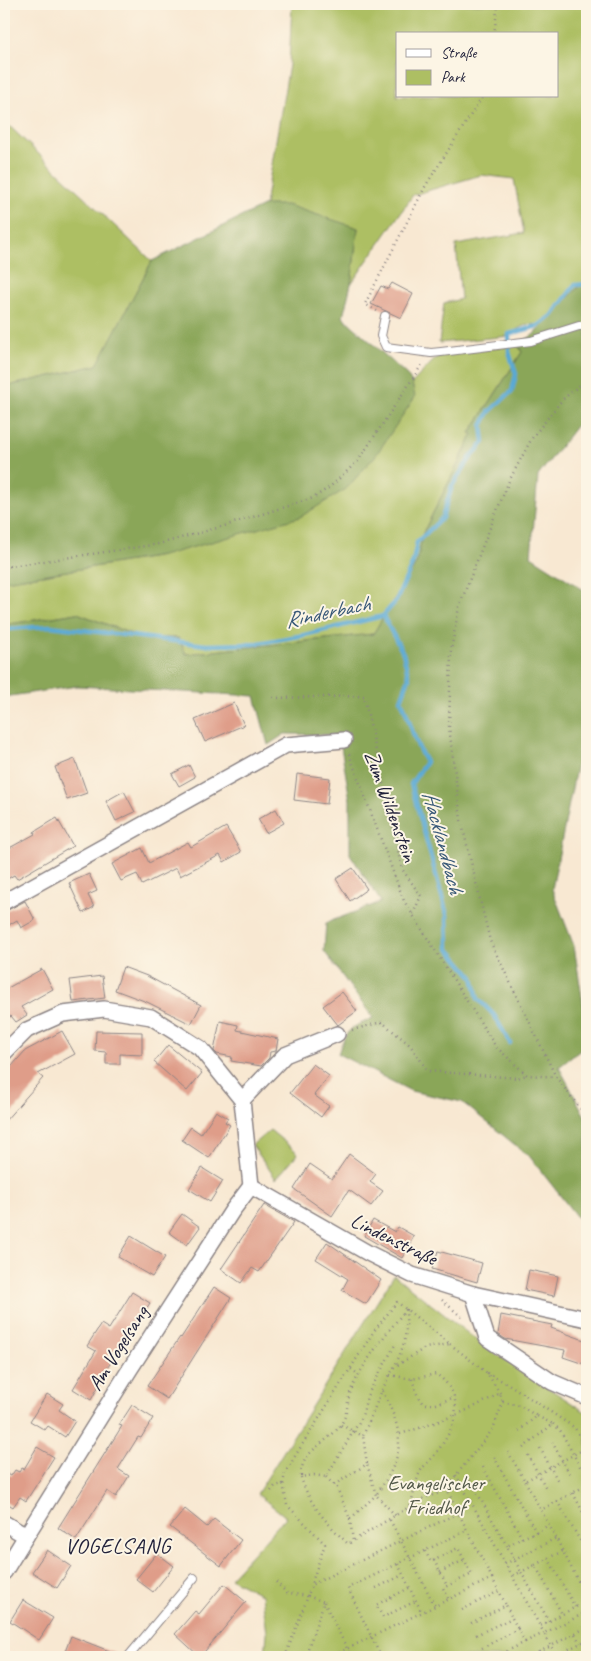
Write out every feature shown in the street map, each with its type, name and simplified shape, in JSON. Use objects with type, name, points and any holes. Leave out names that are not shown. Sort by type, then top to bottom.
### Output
[{"type":"street","name":"Zum Wildenstein","points":[[4,902],[286,745],[344,740]]},
{"type":"street","points":[[4,1053],[27,1030],[63,1014],[104,1009],[151,1017],[200,1048],[242,1100],[251,1186]]},
{"type":"street","points":[[242,1100],[285,1055],[337,1034]]},
{"type":"street","name":"Lindenstraße","points":[[251,1186],[368,1253],[412,1275],[473,1294],[587,1319]]},
{"type":"street","name":"Am Vogelsang","points":[[4,1572],[135,1360],[232,1211],[251,1186]]},
{"type":"street","points":[[473,1294],[487,1338],[552,1382],[587,1397]]},
{"type":"street","points":[[4,1523],[26,1536]]},
{"type":"lane","points":[[385,316],[381,336],[386,347],[431,353],[544,338],[579,326],[587,326]]},
{"type":"lane","points":[[128,1657],[194,1578]]},
{"type":"path","points":[[494,32],[498,4]]},
{"type":"path","points":[[385,316],[365,304],[426,184],[482,98]]},
{"type":"path","points":[[4,567],[159,544],[313,498],[330,486],[358,461],[413,375],[431,353]]},
{"type":"path","points":[[587,380],[562,400],[532,438],[509,481],[459,607],[451,650],[449,727],[461,820],[490,942],[556,1077],[587,1118]]},
{"type":"path","points":[[273,698],[364,696],[402,869],[421,896],[413,915]]},
{"type":"path","name":"Zum Wildenstein","points":[[344,740],[404,901],[496,1047],[527,1075]]},
{"type":"path","points":[[337,1034],[382,1022],[410,1045],[428,1071],[517,1078],[527,1075],[556,1077]]},
{"type":"path","points":[[434,1294],[464,1319]]},
{"type":"path","points":[[285,1657],[308,1596],[324,1544],[287,1505],[282,1484],[285,1473],[374,1332],[397,1302],[487,1373],[510,1385],[575,1428],[587,1448],[525,1481]]},
{"type":"path","points":[[396,1516],[376,1496],[367,1464],[363,1436],[382,1390],[400,1356],[407,1333],[406,1310]]},
{"type":"path","points":[[406,1310],[390,1328],[351,1389],[347,1412],[341,1425],[313,1449],[304,1462],[301,1477],[306,1494],[323,1518],[348,1544],[446,1488],[493,1429],[503,1402],[500,1393],[487,1373]]},
{"type":"path","points":[[394,1366],[425,1348],[450,1344]]},
{"type":"path","points":[[326,1476],[362,1416],[367,1396],[395,1346]]},
{"type":"path","points":[[392,1352],[400,1356]]},
{"type":"path","points":[[351,1369],[359,1375]]},
{"type":"path","points":[[390,1375],[412,1379],[436,1374],[447,1382],[455,1397],[456,1416],[449,1434],[421,1470],[411,1507]]},
{"type":"path","points":[[412,1379],[417,1394],[424,1404],[436,1404],[455,1397]]},
{"type":"path","points":[[350,1519],[376,1496],[389,1477],[397,1459],[400,1434],[382,1390]]},
{"type":"path","points":[[400,1434],[456,1416],[500,1393]]},
{"type":"path","points":[[503,1402],[520,1406],[553,1424],[560,1430],[582,1470]]},
{"type":"path","points":[[516,1432],[537,1416]]},
{"type":"path","points":[[523,1448],[553,1424]]},
{"type":"path","points":[[341,1425],[363,1436]]},
{"type":"path","points":[[552,1442],[571,1476]]},
{"type":"path","points":[[540,1448],[559,1483]]},
{"type":"path","points":[[508,1452],[541,1510],[587,1599],[540,1626]]},
{"type":"path","points":[[528,1455],[547,1490]]},
{"type":"path","points":[[494,1457],[536,1532]]},
{"type":"path","points":[[334,1485],[367,1464]]},
{"type":"path","points":[[483,1467],[522,1538]]},
{"type":"path","points":[[456,1474],[557,1657]]},
{"type":"path","points":[[301,1477],[326,1476],[334,1485],[344,1502],[350,1519],[353,1541]]},
{"type":"path","points":[[470,1480],[548,1621]]},
{"type":"path","points":[[271,1490],[275,1486],[282,1484]]},
{"type":"path","points":[[541,1510],[587,1485]]},
{"type":"path","points":[[446,1488],[525,1642]]},
{"type":"path","points":[[573,1493],[587,1520]]},
{"type":"path","points":[[557,1501],[581,1542]]},
{"type":"path","points":[[311,1586],[458,1513]]},
{"type":"path","points":[[390,1520],[435,1606]]},
{"type":"path","points":[[507,1546],[549,1525]]},
{"type":"path","points":[[381,1657],[348,1588],[467,1530]]},
{"type":"path","points":[[505,1564],[556,1538]]},
{"type":"path","points":[[425,1551],[431,1562],[458,1548],[472,1574],[443,1588],[449,1600]]},
{"type":"path","points":[[512,1576],[563,1551]]},
{"type":"path","points":[[548,1558],[576,1607]]},
{"type":"path","points":[[434,1560],[447,1586]]},
{"type":"path","points":[[440,1572],[464,1560]]},
{"type":"path","points":[[398,1564],[422,1613]]},
{"type":"path","points":[[535,1565],[562,1614]]},
{"type":"path","points":[[376,1588],[403,1575]]},
{"type":"path","points":[[330,1657],[492,1578]]},
{"type":"path","points":[[276,1582],[287,1593],[308,1596],[324,1602],[351,1657]]},
{"type":"path","points":[[409,1588],[376,1605],[382,1617],[416,1600]]},
{"type":"path","points":[[462,1610],[499,1591]]},
{"type":"path","points":[[305,1657],[324,1602]]},
{"type":"path","points":[[471,1623],[506,1606]]},
{"type":"path","points":[[496,1657],[587,1612]]},
{"type":"path","points":[[476,1635],[512,1618]]},
{"type":"path","points":[[529,1657],[587,1627]]},
{"type":"path","points":[[482,1648],[518,1629]]},
{"type":"path","points":[[575,1634],[580,1643]]},
{"type":"path","points":[[571,1657],[567,1650],[587,1640]]},
{"type":"path","points":[[540,1652],[542,1657]]},
{"type":"green space","points":[[292,4],[587,4],[587,278],[542,326],[532,324],[524,326],[510,336],[439,343],[444,303],[461,299],[456,245],[524,233],[514,179],[481,175],[413,195],[351,284],[358,228],[265,205],[289,65]]},
{"type":"green space","points":[[4,121],[152,261],[98,365],[4,387]]},
{"type":"green space","points":[[265,205],[287,205],[358,228],[351,284],[343,317],[407,375],[412,383],[415,397],[376,455],[346,489],[300,517],[162,556],[4,581],[4,387],[97,365],[152,261]]},
{"type":"green space","points":[[587,278],[587,412],[538,476],[531,556],[587,592],[587,713],[552,889],[574,946],[587,1029],[587,1045],[559,1067],[587,1120],[587,1216],[580,1221],[530,1157],[462,1102],[411,1091],[338,1054],[350,1030],[373,1018],[324,951],[326,923],[381,902],[350,854],[350,800],[339,735],[285,734],[268,745],[255,696],[77,686],[4,697],[4,625],[77,613],[142,638],[178,638],[186,654],[373,634],[417,562],[423,533],[473,434],[470,433],[522,352],[518,345],[533,335]]},
{"type":"green space","points":[[518,345],[522,352],[470,433],[473,434],[423,533],[417,562],[373,634],[186,654],[179,638],[142,638],[77,613],[4,625],[4,581],[162,556],[414,397],[412,383],[438,356]]},
{"type":"green space","points":[[270,1130],[298,1153],[276,1179],[252,1145]]},
{"type":"green space","name":"Evangelischer Friedhof","points":[[394,1275],[484,1346],[587,1413],[587,1551],[578,1556],[587,1574],[587,1657],[265,1657],[267,1633],[262,1595],[230,1578],[286,1517],[257,1494]]},
{"type":"building","points":[[392,283],[413,294],[401,318],[371,304],[381,286],[388,289]]},
{"type":"building","points":[[234,703],[244,725],[205,742],[195,720]]},
{"type":"building","points":[[75,759],[87,793],[67,800],[55,767]]},
{"type":"building","points":[[189,765],[195,777],[179,786],[172,774]]},
{"type":"building","points":[[297,774],[330,778],[327,804],[294,800]]},
{"type":"building","points":[[124,791],[135,812],[116,821],[106,801]]},
{"type":"building","points":[[276,809],[284,823],[266,833],[258,819]]},
{"type":"building","points":[[57,818],[73,846],[17,879],[14,875],[4,881],[4,851],[35,834],[34,832]]},
{"type":"building","points":[[226,827],[241,852],[224,862],[220,855],[180,876],[176,868],[142,885],[137,874],[121,881],[112,864],[142,848],[149,863],[188,842],[191,847]]},
{"type":"building","points":[[353,868],[367,889],[350,901],[336,879]]},
{"type":"building","points":[[89,874],[97,891],[88,895],[94,907],[83,913],[69,883]]},
{"type":"building","points":[[25,901],[35,920],[21,928],[17,920],[4,928],[4,912]]},
{"type":"building","points":[[123,967],[147,976],[201,1005],[191,1024],[147,1002],[115,990]]},
{"type":"building","points":[[42,969],[53,989],[21,1007],[27,1015],[16,1022],[11,1016],[4,1021],[4,990]]},
{"type":"building","points":[[102,976],[105,998],[73,1002],[70,980]]},
{"type":"building","points":[[342,992],[357,1011],[338,1025],[323,1006]]},
{"type":"building","points":[[220,1021],[238,1025],[237,1030],[278,1039],[276,1051],[270,1052],[269,1058],[261,1066],[231,1061],[232,1057],[217,1054],[214,1051]]},
{"type":"building","points":[[62,1031],[75,1054],[38,1074],[43,1078],[4,1122],[4,1075],[25,1051]]},
{"type":"building","points":[[96,1031],[142,1032],[142,1055],[120,1054],[120,1064],[106,1064],[106,1052],[95,1051]]},
{"type":"building","points":[[168,1045],[202,1073],[187,1091],[154,1062]]},
{"type":"building","points":[[313,1064],[329,1076],[314,1095],[329,1106],[321,1117],[290,1093]]},
{"type":"building","points":[[216,1111],[228,1118],[225,1122],[230,1125],[209,1158],[182,1140],[191,1127],[201,1134]]},
{"type":"building","points":[[349,1154],[376,1174],[370,1182],[383,1191],[371,1206],[349,1190],[332,1216],[294,1189],[310,1164],[332,1179]]},
{"type":"building","points":[[202,1168],[223,1181],[210,1202],[189,1189]]},
{"type":"building","points":[[264,1205],[294,1222],[259,1272],[252,1268],[241,1283],[221,1269]]},
{"type":"building","points":[[182,1214],[200,1227],[187,1245],[169,1232]]},
{"type":"building","points":[[373,1220],[395,1232],[398,1227],[414,1236],[402,1258],[364,1236]]},
{"type":"building","points":[[131,1236],[165,1257],[152,1277],[118,1257]]},
{"type":"building","points":[[327,1242],[381,1280],[366,1304],[342,1290],[348,1279],[316,1259]]},
{"type":"building","points":[[438,1251],[482,1263],[477,1282],[432,1269]]},
{"type":"building","points":[[529,1270],[558,1276],[554,1296],[525,1290]]},
{"type":"building","points":[[214,1287],[231,1298],[167,1399],[147,1386]]},
{"type":"building","points":[[132,1292],[150,1303],[100,1379],[102,1380],[91,1400],[73,1389],[96,1351],[87,1346],[101,1324],[109,1329]]},
{"type":"building","points":[[501,1315],[552,1325],[551,1328],[587,1341],[587,1365],[563,1357],[565,1350],[505,1339],[498,1334]]},
{"type":"building","points":[[47,1394],[63,1404],[59,1410],[75,1421],[65,1437],[48,1426],[45,1430],[30,1421]]},
{"type":"building","points":[[132,1405],[153,1418],[141,1438],[138,1437],[118,1469],[129,1476],[116,1497],[107,1491],[76,1540],[58,1528],[122,1426],[119,1425]]},
{"type":"building","points":[[37,1447],[54,1457],[26,1501],[20,1497],[13,1507],[4,1501],[4,1472],[11,1476],[15,1470],[19,1472],[22,1468],[24,1469]]},
{"type":"building","points":[[185,1509],[207,1527],[214,1519],[241,1540],[221,1566],[170,1527]]},
{"type":"building","points":[[47,1550],[71,1566],[57,1588],[32,1572]]},
{"type":"building","points":[[157,1553],[174,1566],[153,1592],[136,1579]]},
{"type":"building","points":[[224,1584],[246,1602],[200,1657],[175,1634],[195,1611],[199,1614]]},
{"type":"building","points":[[23,1600],[53,1618],[39,1640],[10,1621]]},
{"type":"building","points":[[71,1636],[122,1656],[122,1657],[63,1657]]},
{"type":"waterway","name":"Rinderbach","points":[[4,632],[9,629],[50,626],[206,645],[253,644],[304,635],[383,616],[396,601],[413,562],[417,542],[442,518],[452,486],[471,457],[484,442],[482,426],[489,412],[512,391],[516,374],[509,352],[509,334],[538,326],[552,316],[575,285],[587,284]]},
{"type":"waterway","name":"Hacklandbach","points":[[383,616],[403,653],[409,678],[401,700],[418,747],[426,762],[411,784],[447,915],[448,948],[473,977],[478,999],[494,1015],[510,1043]]},
{"type":"district","name":"VOGELSANG","points":[[118,1545]]}]
